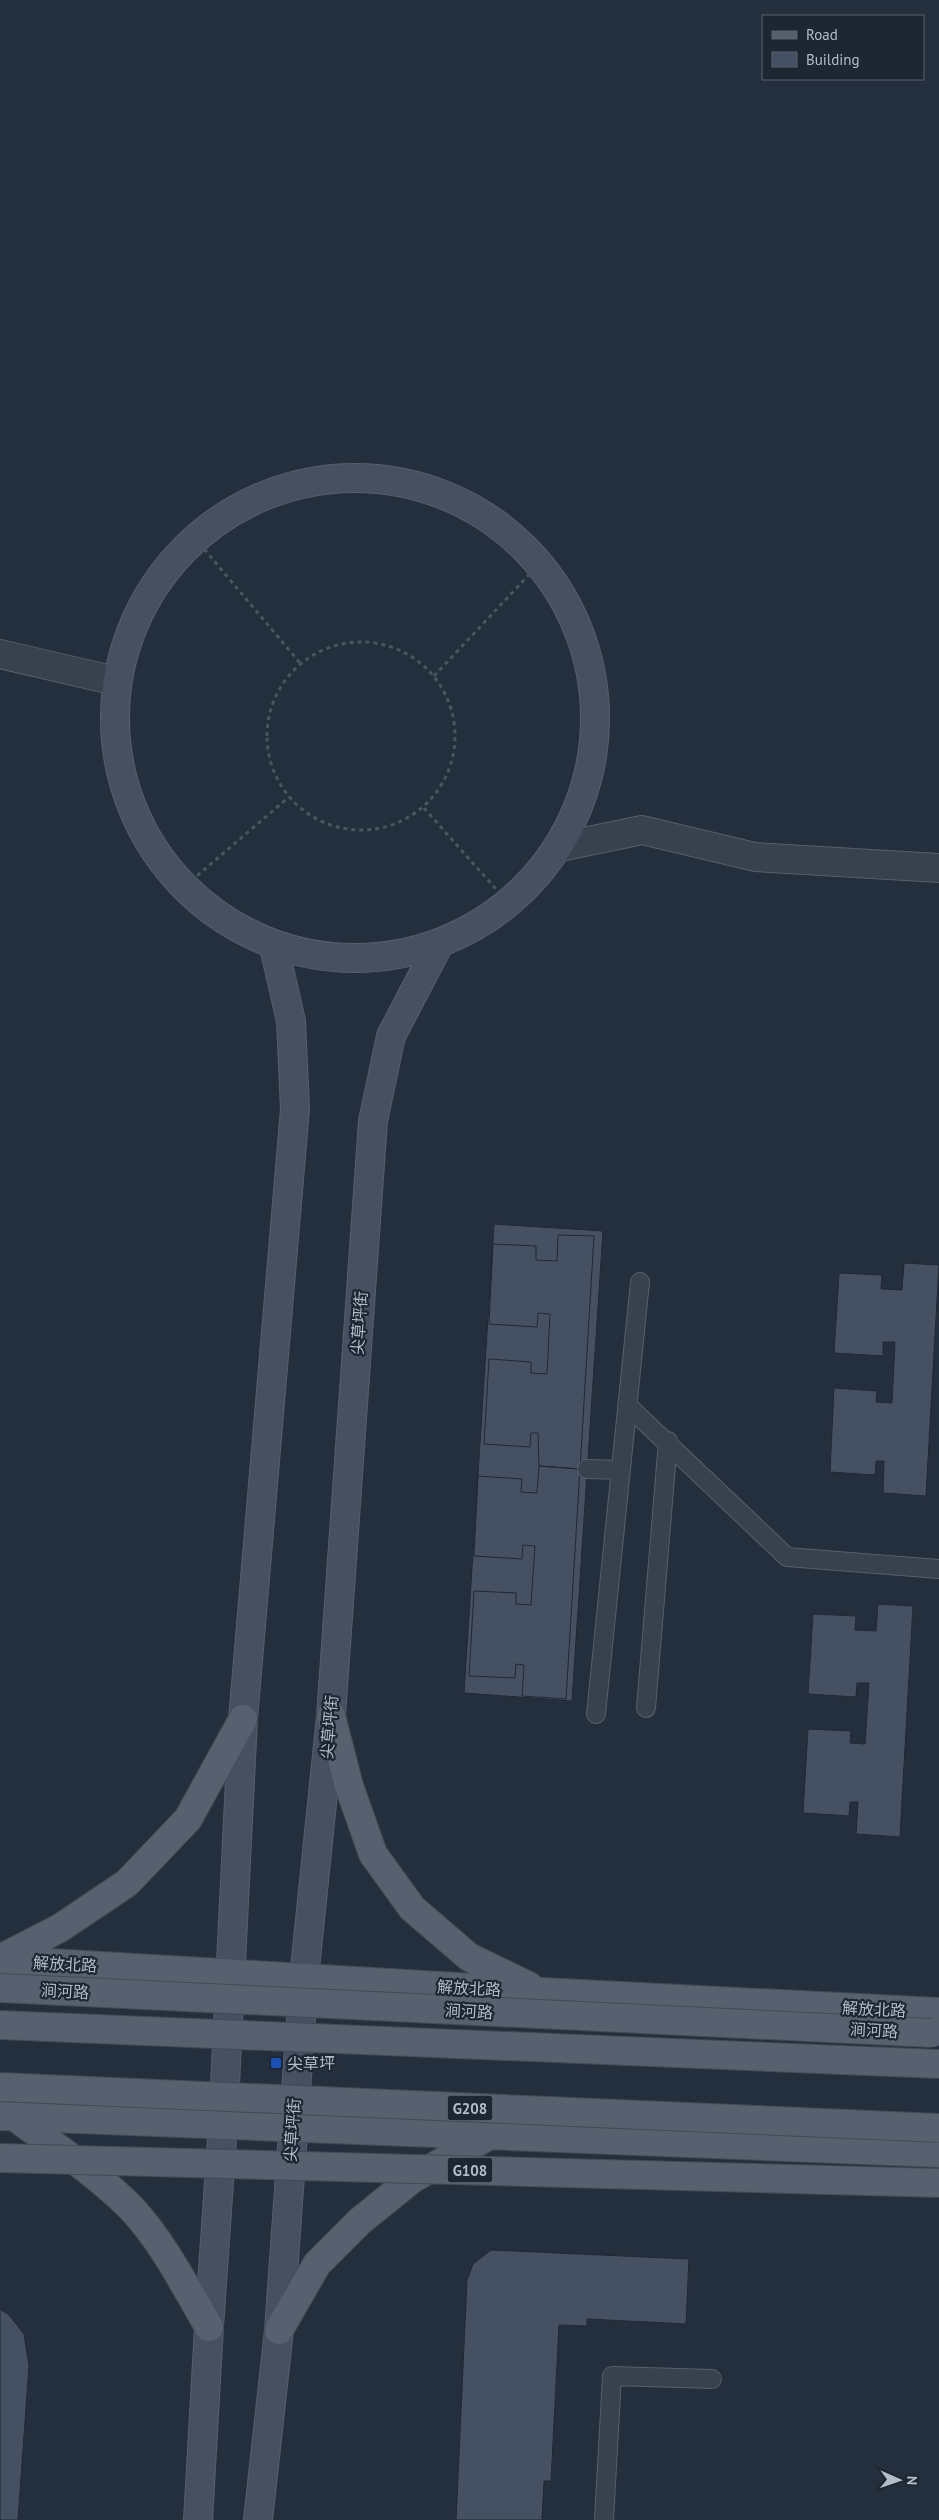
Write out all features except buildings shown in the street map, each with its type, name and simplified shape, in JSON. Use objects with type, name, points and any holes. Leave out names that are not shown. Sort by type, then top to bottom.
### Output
[{"type":"main road","points":[[338,476],[414,482],[484,512],[541,562],[579,628],[596,702],[589,777],[560,847],[510,904],[438,946],[356,961],[274,947],[202,906],[148,843],[118,765],[116,681],[143,602],[194,537],[265,493],[338,476]]},
{"type":"main road","name":"尖草坪街","points":[[258,2520],[279,2330],[304,1978],[331,1716],[373,1121],[391,1036],[438,946]]},
{"type":"main road","points":[[198,2520],[223,2125],[243,1719],[295,1108],[291,1022],[274,947]]},
{"type":"main road","points":[[331,1716],[349,1786],[373,1854],[412,1908],[469,1957],[542,1992]]},
{"type":"main road","points":[[0,1960],[60,1928],[127,1882],[188,1820],[243,1719]]},
{"type":"main road","name":"解放北路","points":[[0,1960],[542,1992],[939,2012]]},
{"type":"main road","name":"涧河路","points":[[0,1988],[939,2033]]},
{"type":"main road","points":[[0,2025],[939,2064]]},
{"type":"main road","name":"G208","points":[[0,2087],[939,2128]]},
{"type":"main road","points":[[7,2117],[939,2153]]},
{"type":"main road","points":[[7,2117],[93,2176],[132,2210],[170,2260],[209,2327]]},
{"type":"main road","points":[[279,2330],[317,2264],[360,2221],[412,2179],[490,2135]]},
{"type":"main road","name":"G108","points":[[0,2158],[939,2182]]},
{"type":"street","points":[[0,654],[116,681]]},
{"type":"street","points":[[560,847],[642,830],[755,857],[939,868]]},
{"type":"lane","points":[[596,1714],[640,1282]]},
{"type":"lane","points":[[627,1405],[668,1441],[787,1557],[939,1569]]},
{"type":"lane","points":[[646,1708],[668,1441]]},
{"type":"lane","points":[[587,1469],[621,1470]]},
{"type":"lane","points":[[604,2520],[612,2376],[712,2379]]},
{"type":"path","points":[[194,537],[300,664]]},
{"type":"path","points":[[434,676],[541,562]]},
{"type":"path","points":[[361,641],[393,646],[422,662],[434,676],[443,687],[455,718],[456,751],[445,782],[424,808],[396,825],[368,832],[338,829],[311,817],[289,797],[273,772],[266,743],[269,714],[280,686],[300,664],[328,647],[361,641]]},
{"type":"path","points":[[185,886],[289,797]]},
{"type":"path","points":[[424,808],[510,904]]},
{"type":"place","name":"尖草坪","points":[[276,2063]]}]
